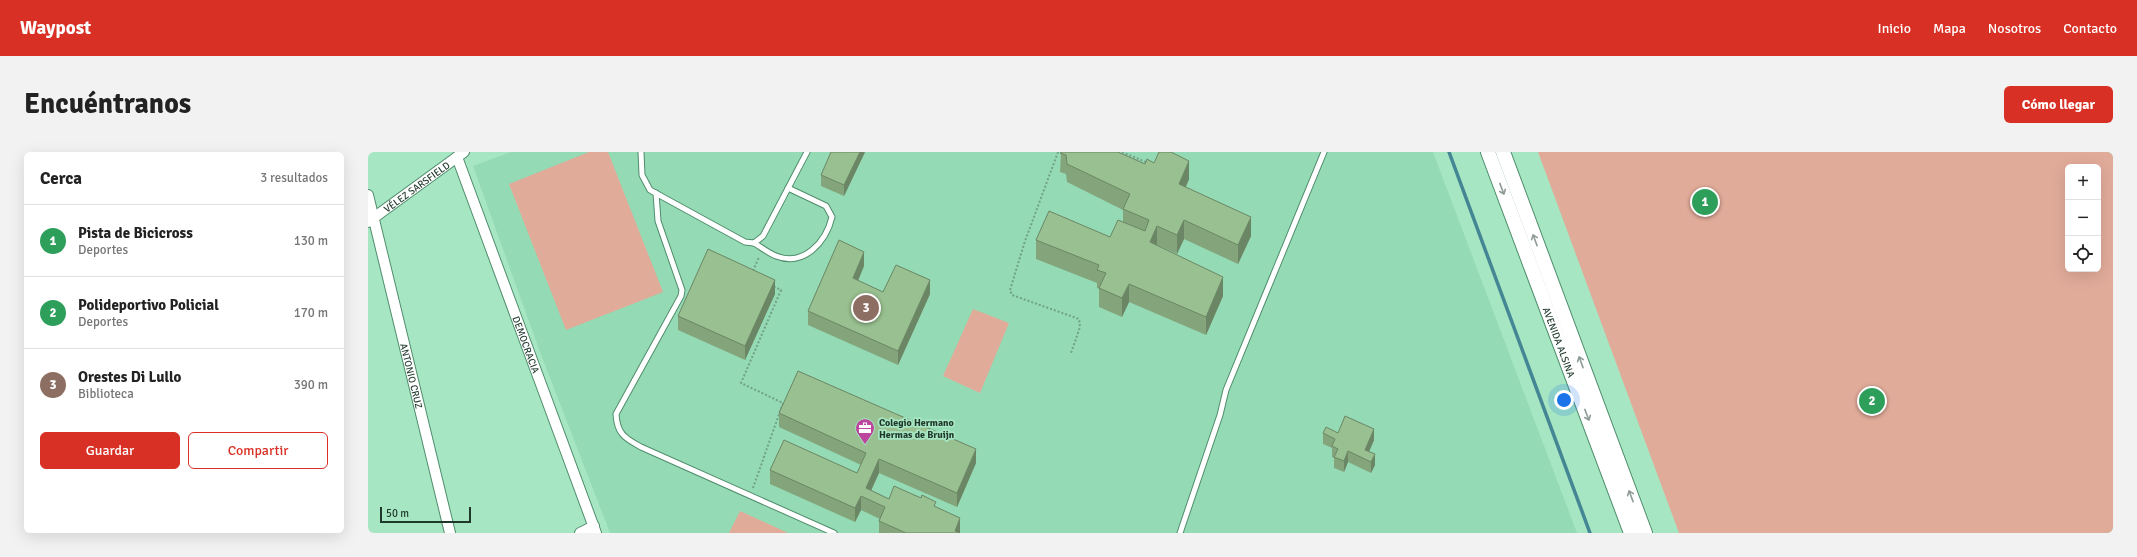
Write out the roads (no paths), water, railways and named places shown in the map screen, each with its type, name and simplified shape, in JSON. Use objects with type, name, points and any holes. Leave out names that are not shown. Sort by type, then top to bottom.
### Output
[{"type":"main road","name":"AVENIDA ALSINA","points":[[1488,152],[1631,533]]},
{"type":"main road","name":"AVENIDA ALSINA","points":[[1502,152],[1644,533]]},
{"type":"street","name":"VÉLEZ SARSFIELD","points":[[371,220],[461,155]]},
{"type":"street","name":"DEMOCRACIA","points":[[461,155],[595,530]]},
{"type":"street","name":"ANTONIO CRUZ","points":[[368,195],[371,220],[450,533]]},
{"type":"street","points":[[580,533],[595,530]]},
{"type":"lane","points":[[641,152],[642,175],[650,190],[745,242],[754,243],[776,256],[802,258],[817,246],[830,228],[832,217],[826,206],[788,188]]},
{"type":"lane","points":[[754,243],[763,236],[807,152]]},
{"type":"lane","points":[[1180,533],[1220,416],[1226,390],[1324,152]]},
{"type":"lane","points":[[656,193],[658,221],[679,280],[681,296],[616,414],[617,426],[621,434],[641,447],[834,533]]},
{"type":"waterway","points":[[1449,152],[1590,533]]},
{"type":"place","name":"Pista de Bicicross","points":[[1705,202]]},
{"type":"place","name":"Orestes Di Lullo","points":[[866,308]]},
{"type":"place","name":"Polideportivo Policial","points":[[1872,401]]},
{"type":"place","name":"Colegio Hermano Hermas de Bruijn","points":[[865,445]]}]
